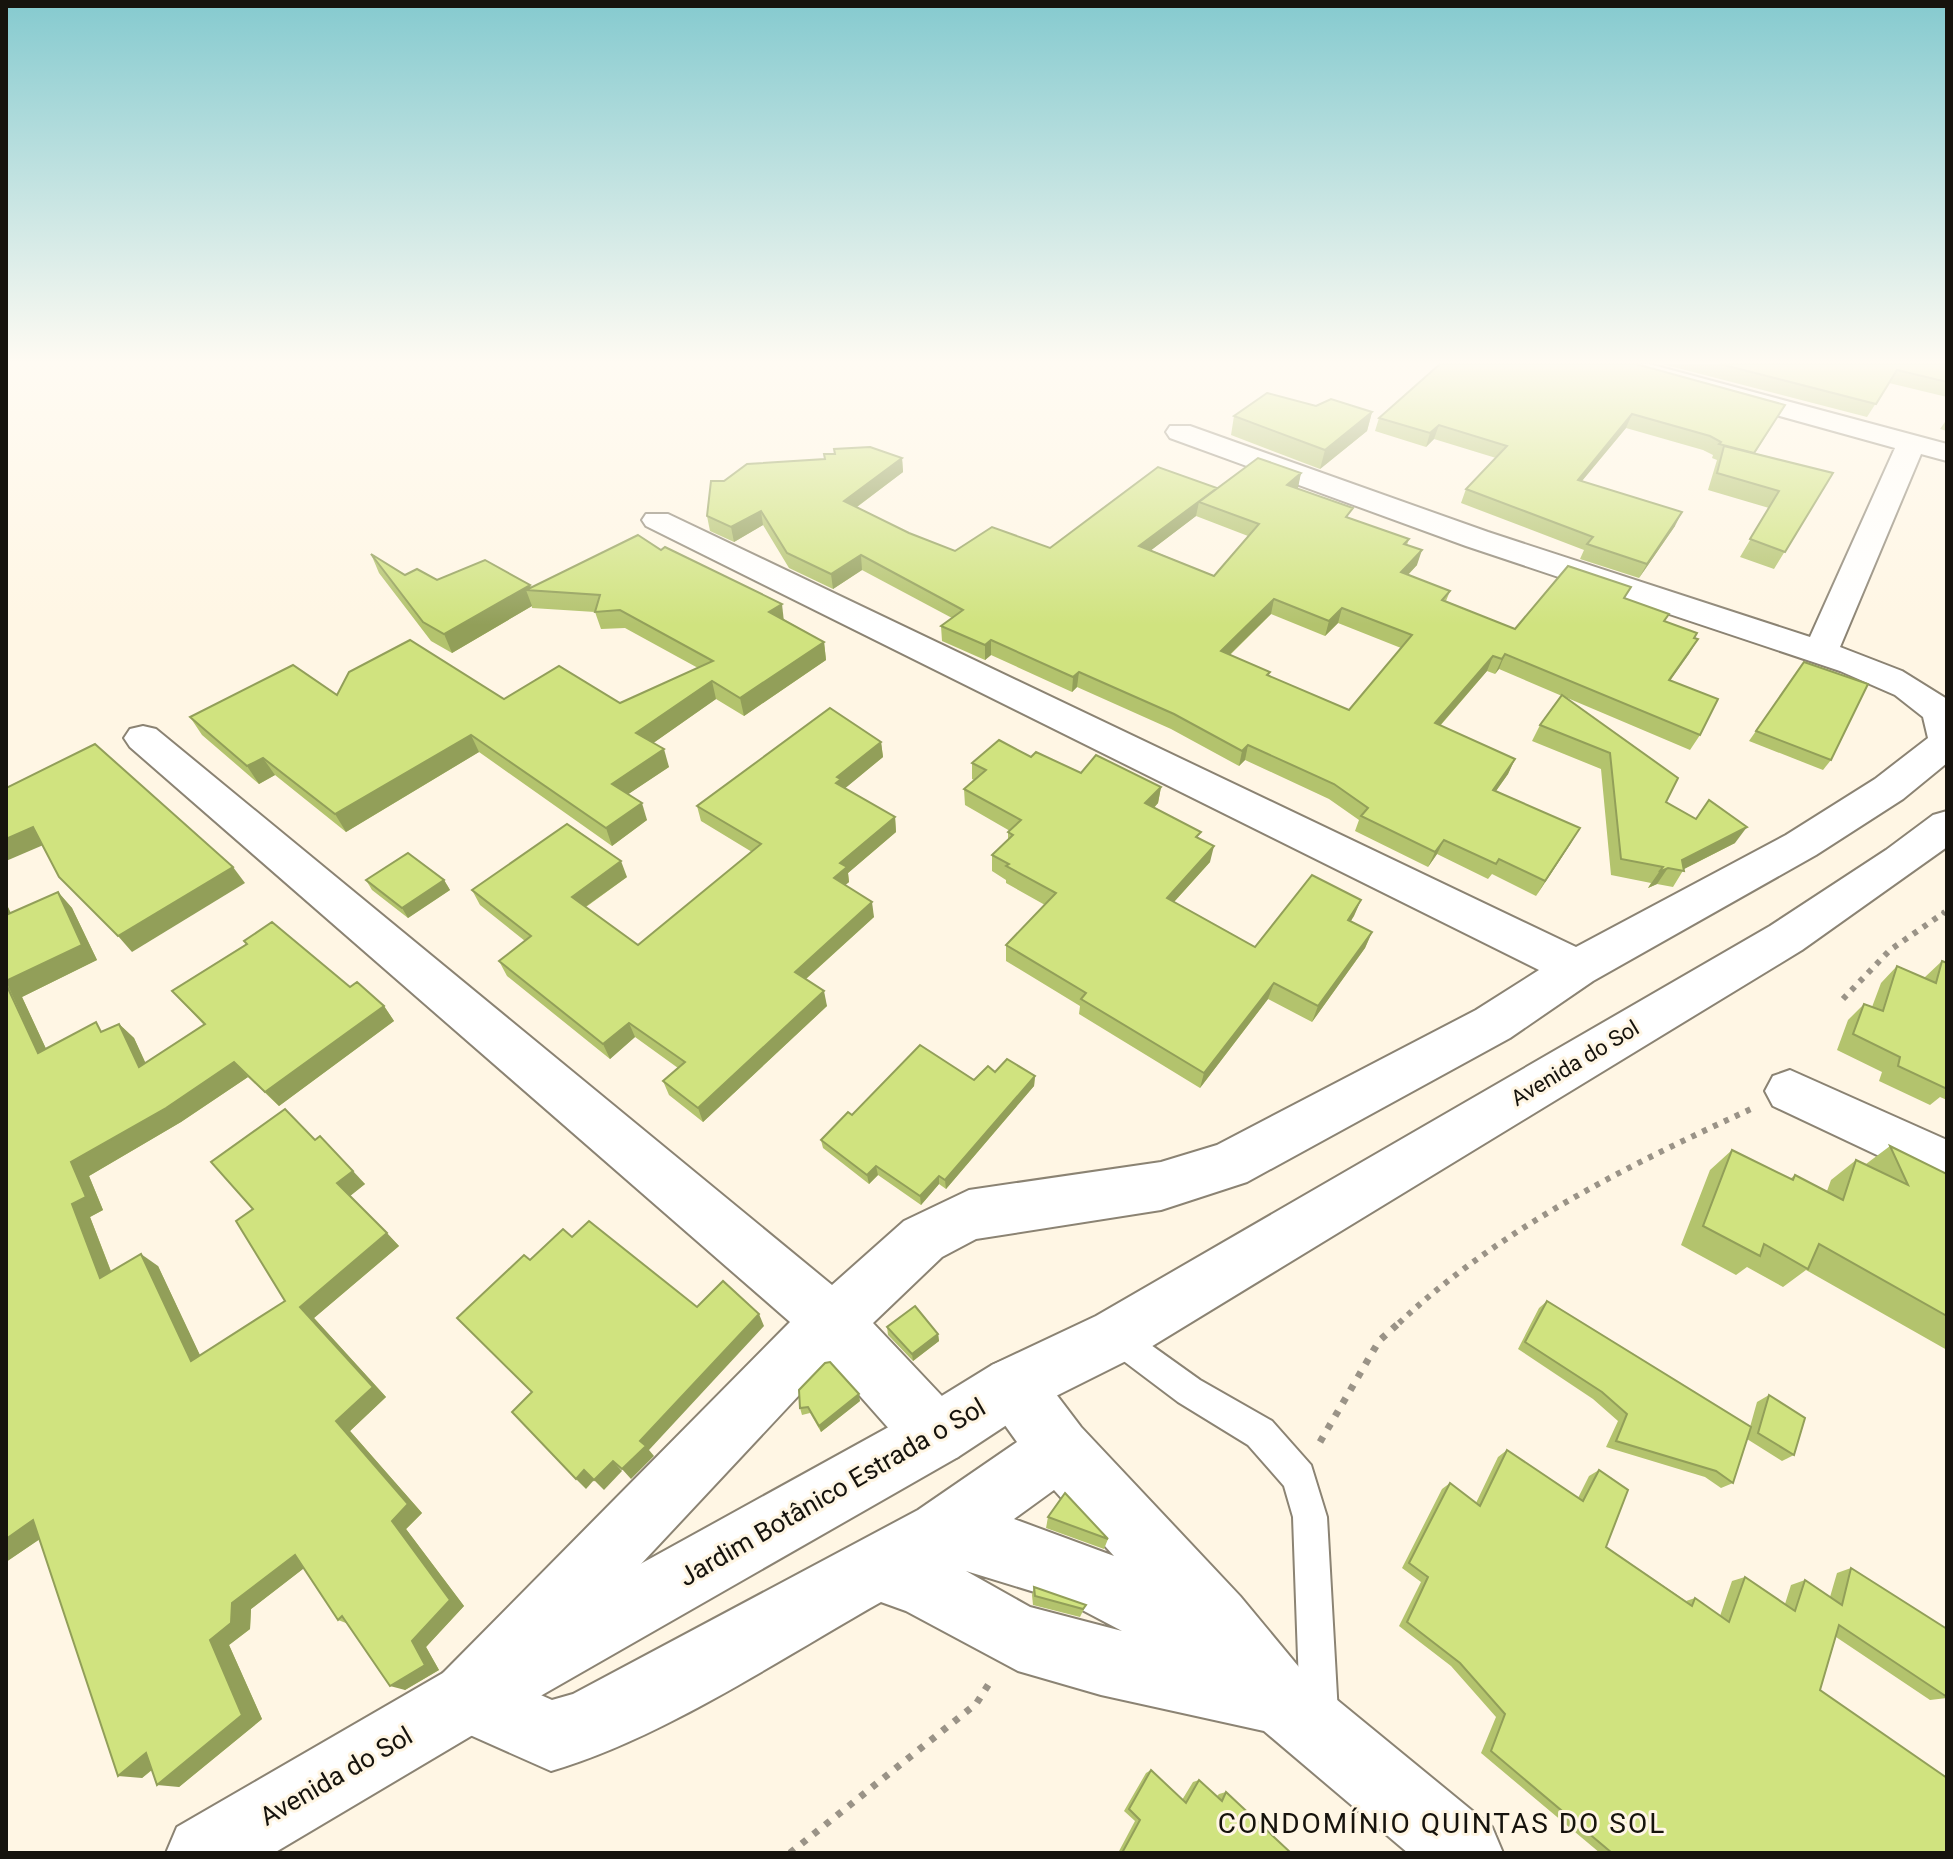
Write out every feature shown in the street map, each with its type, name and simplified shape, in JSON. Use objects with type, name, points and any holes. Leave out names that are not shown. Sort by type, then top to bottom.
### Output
[{"type":"street","points":[[1059,1449],[941,1533],[637,1701],[579,1728],[551,1736],[468,1698],[831,1320],[870,1291],[923,1239],[969,1215],[1161,1186],[1229,1165],[1493,1024],[1577,968],[1801,845],[1889,789],[1928,760],[1947,741],[1945,721],[1930,704],[1902,684],[1821,652],[1463,534],[1232,451]]},
{"type":"street","points":[[1821,652],[1928,451]]},
{"type":"street","points":[[657,520],[1577,968]]},
{"type":"street","points":[[143,738],[831,1320],[936,1435]]},
{"type":"street","name":"Avenida do Sol","points":[[1196,1288],[1786,938],[1901,861],[1947,825]]},
{"type":"street","points":[[1790,1091],[1947,1165]]},
{"type":"street","name":"Jardim Botânico Estrada o Sol","points":[[468,1698],[936,1435],[1013,1386],[1116,1336],[1196,1288]]},
{"type":"street","points":[[1013,1386],[1059,1449],[1205,1608],[1288,1707]]},
{"type":"street","points":[[941,1533],[1068,1569],[1117,1591],[1169,1623],[1288,1707],[1466,1853]]},
{"type":"street","points":[[877,1568],[922,1583],[1018,1637],[1101,1661],[1288,1707]]},
{"type":"street","name":"Avenida do Sol","points":[[203,1853],[468,1698]]},
{"type":"lane","points":[[1116,1336],[1189,1391],[1260,1433],[1299,1477],[1310,1517],[1288,1707]]},
{"type":"path","points":[[1843,999],[1890,950],[1947,910]]},
{"type":"path","points":[[1299,1477],[1379,1341],[1438,1286],[1617,1171],[1790,1091]]},
{"type":"path","points":[[790,1853],[976,1704],[1018,1637]]},
{"type":"building","points":[[834,451],[881,451],[902,458],[844,501],[909,533],[955,551],[992,527],[1050,548],[1158,467],[1217,488],[1139,546],[1214,576],[1259,524],[1199,502],[1258,458],[1301,473],[1287,485],[1353,508],[1346,517],[1409,539],[1404,544],[1422,550],[1401,572],[1450,591],[1442,600],[1515,629],[1568,566],[1631,587],[1624,598],[1669,614],[1664,621],[1697,633],[1694,638],[1698,639],[1669,680],[1718,699],[1700,735],[1505,654],[1502,659],[1493,656],[1435,723],[1515,759],[1493,790],[1580,828],[1545,881],[1499,859],[1496,864],[1444,840],[1435,852],[1361,816],[1368,808],[1334,784],[1248,745],[1242,751],[1174,714],[1079,672],[1073,677],[991,640],[985,645],[941,626],[963,610],[861,555],[831,574],[787,553],[761,511],[731,527],[707,516],[711,481],[724,481],[747,464],[825,459],[824,454],[835,454]],"holes":[[[1274,599],[1329,621],[1342,608],[1412,635],[1349,710],[1267,675],[1270,672],[1221,651]]]},
{"type":"building","points":[[1502,451],[1602,451],[1578,480],[1682,512],[1647,564],[1587,544],[1593,537],[1466,489]]},
{"type":"building","points":[[1723,451],[1743,451],[1833,473],[1785,552],[1750,539],[1779,491],[1717,473]]},
{"type":"building","points":[[638,535],[661,550],[665,547],[782,604],[769,612],[824,642],[740,698],[712,681],[636,733],[664,749],[612,784],[642,803],[606,828],[471,735],[335,814],[263,758],[247,766],[190,717],[293,665],[337,695],[349,672],[410,640],[504,699],[559,666],[620,703],[713,661],[620,610],[595,612],[600,595],[526,590]]},
{"type":"building","points":[[371,554],[405,575],[417,569],[437,580],[485,560],[530,585],[444,634],[423,622]]},
{"type":"building","points":[[1804,662],[1868,684],[1831,760],[1756,731]]},
{"type":"building","points":[[1562,695],[1678,778],[1666,802],[1696,819],[1709,800],[1747,827],[1682,860],[1684,871],[1668,868],[1659,872],[1663,867],[1621,859],[1610,753],[1540,725]]},
{"type":"building","points":[[830,708],[881,742],[837,777],[841,779],[836,783],[895,817],[840,863],[847,867],[834,878],[872,902],[795,972],[824,991],[698,1108],[663,1081],[685,1062],[629,1023],[603,1044],[499,961],[531,936],[472,890],[567,824],[621,861],[572,897],[638,945],[761,844],[697,806]]},
{"type":"building","points":[[999,740],[1031,757],[1036,752],[1081,773],[1096,755],[1161,787],[1145,803],[1201,832],[1196,837],[1214,846],[1167,898],[1255,947],[1312,875],[1361,900],[1348,920],[1372,932],[1318,1006],[1274,983],[1204,1073],[1081,999],[1086,993],[1006,945],[1056,893],[992,855],[1013,835],[1008,832],[1021,820],[964,789],[986,770],[972,763]]},
{"type":"building","points":[[95,744],[233,867],[118,936],[59,877],[33,827],[6,839],[6,788]]},
{"type":"building","points":[[408,853],[444,880],[402,908],[366,880]]},
{"type":"building","points":[[58,892],[82,945],[6,981],[6,915]]},
{"type":"building","points":[[272,922],[350,987],[357,982],[384,1006],[265,1092],[234,1062],[166,1108],[71,1162],[86,1197],[72,1204],[100,1278],[141,1254],[191,1361],[285,1301],[236,1221],[253,1209],[211,1162],[285,1109],[315,1140],[320,1136],[353,1171],[337,1183],[387,1233],[300,1307],[373,1387],[336,1421],[408,1504],[392,1521],[450,1600],[412,1641],[425,1665],[390,1686],[342,1616],[338,1620],[295,1555],[232,1603],[231,1623],[210,1640],[242,1715],[157,1785],[146,1753],[118,1776],[33,1520],[6,1539],[6,984],[38,1053],[96,1022],[101,1032],[119,1024],[139,1067],[205,1024],[172,991],[247,944],[244,941]]},
{"type":"building","points":[[1942,961],[1947,963],[1947,1089],[1898,1066],[1900,1057],[1853,1034],[1864,1004],[1883,1011],[1897,966],[1936,983]]},
{"type":"building","points":[[920,1045],[974,1080],[988,1066],[995,1072],[1007,1059],[1035,1076],[945,1180],[939,1176],[920,1196],[876,1166],[867,1175],[821,1140],[848,1112],[852,1115]]},
{"type":"building","points":[[1890,1146],[1947,1174],[1947,1316],[1819,1244],[1808,1269],[1764,1244],[1760,1256],[1703,1226],[1732,1150],[1793,1180],[1795,1175],[1843,1200],[1856,1160],[1908,1185]]},
{"type":"building","points":[[589,1221],[697,1307],[723,1281],[759,1314],[640,1441],[646,1446],[622,1469],[613,1461],[594,1480],[584,1470],[576,1479],[512,1412],[532,1392],[457,1318],[524,1255],[530,1260],[563,1229],[572,1237]]},
{"type":"building","points":[[1547,1301],[1751,1427],[1733,1483],[1716,1471],[1616,1441],[1627,1414],[1602,1392],[1525,1342]]},
{"type":"building","points":[[915,1306],[938,1334],[912,1354],[887,1327]]},
{"type":"building","points":[[830,1362],[859,1394],[819,1426],[808,1407],[800,1408],[799,1390],[825,1363]]},
{"type":"building","points":[[1769,1395],[1805,1418],[1794,1455],[1758,1433]]},
{"type":"building","points":[[1507,1450],[1583,1501],[1599,1470],[1628,1490],[1606,1547],[1692,1606],[1695,1598],[1729,1622],[1745,1577],[1795,1611],[1805,1580],[1842,1605],[1851,1568],[1947,1629],[1947,1697],[1839,1625],[1820,1690],[1947,1778],[1947,1853],[1612,1853],[1491,1751],[1505,1714],[1460,1663],[1407,1622],[1428,1577],[1409,1563],[1450,1483],[1480,1506]]},
{"type":"building","points":[[1065,1493],[1108,1539],[1048,1517]]},
{"type":"building","points":[[1034,1587],[1086,1605],[1083,1609],[1035,1596]]},
{"type":"building","points":[[1151,1770],[1186,1803],[1199,1780],[1222,1801],[1226,1792],[1291,1853],[1122,1853],[1140,1820],[1129,1809]]},
{"type":"district","name":"CONDOMÍNIO QUINTAS DO SOL","points":[[1442,1823]]}]
